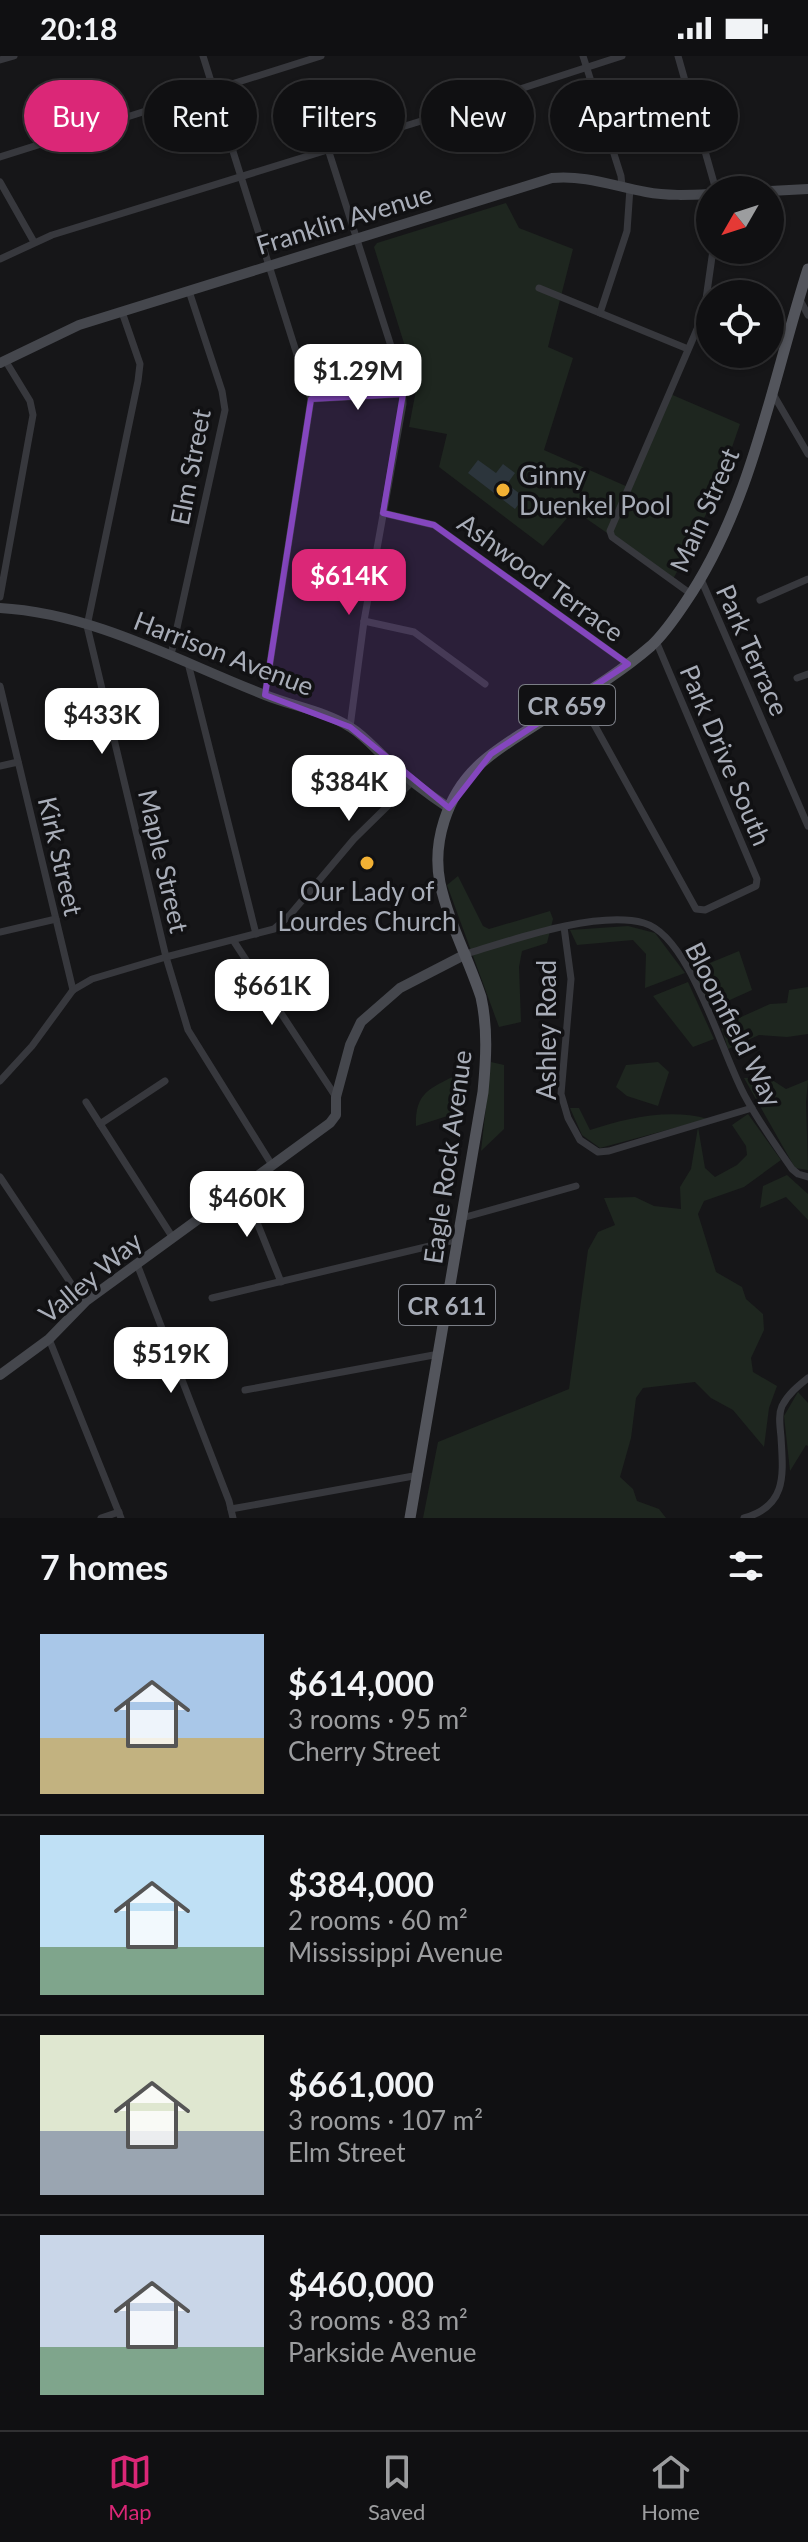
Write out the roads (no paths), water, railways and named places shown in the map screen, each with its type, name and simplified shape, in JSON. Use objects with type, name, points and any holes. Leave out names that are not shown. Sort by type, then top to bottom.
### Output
[{"type":"main road","name":"Main Street","points":[[449,808],[461,785],[483,761],[628,664],[656,641],[691,594],[735,505],[773,394],[808,269]]},
{"type":"main road","name":"Eagle Rock Avenue","points":[[410,1518],[483,1092],[487,1046],[485,1015],[440,883],[439,845],[449,808]]},
{"type":"street","points":[[0,60],[14,56]]},
{"type":"street","points":[[203,56],[210,80]]},
{"type":"street","points":[[245,80],[321,56]]},
{"type":"street","points":[[583,56],[626,187],[627,231],[600,313]]},
{"type":"street","points":[[405,125],[622,56]]},
{"type":"street","points":[[678,56],[712,176]]},
{"type":"street","points":[[0,157],[144,112]]},
{"type":"street","points":[[233,152],[311,399],[265,695]]},
{"type":"street","points":[[0,259],[34,242],[319,152]]},
{"type":"street","points":[[329,152],[398,368],[403,394],[364,621],[350,727]]},
{"type":"street","name":"Franklin Avenue","points":[[2,361],[79,325],[552,178],[576,176],[672,195],[696,194]]},
{"type":"street","points":[[0,182],[34,242]]},
{"type":"street","points":[[784,190],[808,189]]},
{"type":"street","points":[[691,594],[612,537],[610,531],[704,313],[711,264]]},
{"type":"street","points":[[539,288],[688,349]]},
{"type":"street","name":"Elm Street","points":[[171,655],[225,410],[222,391],[189,291]]},
{"type":"street","points":[[799,299],[808,315]]},
{"type":"street","name":"Maple Street","points":[[122,312],[140,364],[87,626],[166,957],[188,1030],[272,1165]]},
{"type":"street","points":[[0,597],[33,415],[30,401],[2,361]]},
{"type":"street","points":[[311,399],[403,394]]},
{"type":"street","points":[[773,394],[808,454]]},
{"type":"street","name":"Ashwood Terrace","points":[[383,513],[434,525],[628,664]]},
{"type":"street","name":"Park Terrace","points":[[700,577],[808,826]]},
{"type":"street","points":[[760,600],[808,579]]},
{"type":"street","name":"Harrison Avenue","points":[[0,608],[40,612],[87,626],[188,661],[265,695],[319,713],[350,727],[412,782]]},
{"type":"street","points":[[364,621],[414,632],[485,684]]},
{"type":"street","name":"Park Drive South","points":[[579,697],[696,909],[705,910],[756,886],[757,879],[656,641]]},
{"type":"street","points":[[188,661],[256,934]]},
{"type":"street","points":[[797,678],[808,674]]},
{"type":"street","name":"Kirk Street","points":[[0,686],[73,990]]},
{"type":"street","points":[[0,766],[18,762]]},
{"type":"street","points":[[0,1081],[32,1046],[73,990],[92,979],[269,932],[279,925],[354,839],[412,782],[449,808]]},
{"type":"street","points":[[0,932],[56,919]]},
{"type":"street","name":"Bloomfield Way","points":[[466,954],[564,927],[607,920],[647,924],[677,949],[745,1096],[780,1153],[808,1185]]},
{"type":"street","name":"Ashley Road","points":[[564,927],[571,979],[561,1094],[568,1118],[580,1140],[598,1152],[609,1151],[752,1108]]},
{"type":"street","points":[[233,940],[336,1097]]},
{"type":"street","name":"Valley Way","points":[[0,1375],[49,1339],[84,1303],[330,1123],[336,1115],[336,1097],[350,1045],[361,1022],[400,988],[466,954]]},
{"type":"street","points":[[100,1124],[165,1081]]},
{"type":"street","points":[[86,1102],[173,1238]]},
{"type":"street","points":[[798,1174],[808,1177]]},
{"type":"street","points":[[0,1177],[84,1303]]},
{"type":"street","points":[[242,1185],[281,1282]]},
{"type":"street","points":[[462,1218],[576,1186]]},
{"type":"street","points":[[212,1298],[459,1239]]},
{"type":"street","points":[[137,1264],[232,1514],[419,1475]]},
{"type":"street","points":[[49,1339],[120,1515],[101,1518]]},
{"type":"street","points":[[245,1390],[439,1354]]},
{"type":"street","points":[[744,1518],[755,1515],[773,1502],[781,1489],[783,1472],[779,1415],[792,1391],[808,1378]]},
{"type":"place","name":"Ginny Duenkel Pool","points":[[503,490]]},
{"type":"place","name":"Our Lady of Lourdes Church","points":[[367,863]]}]
